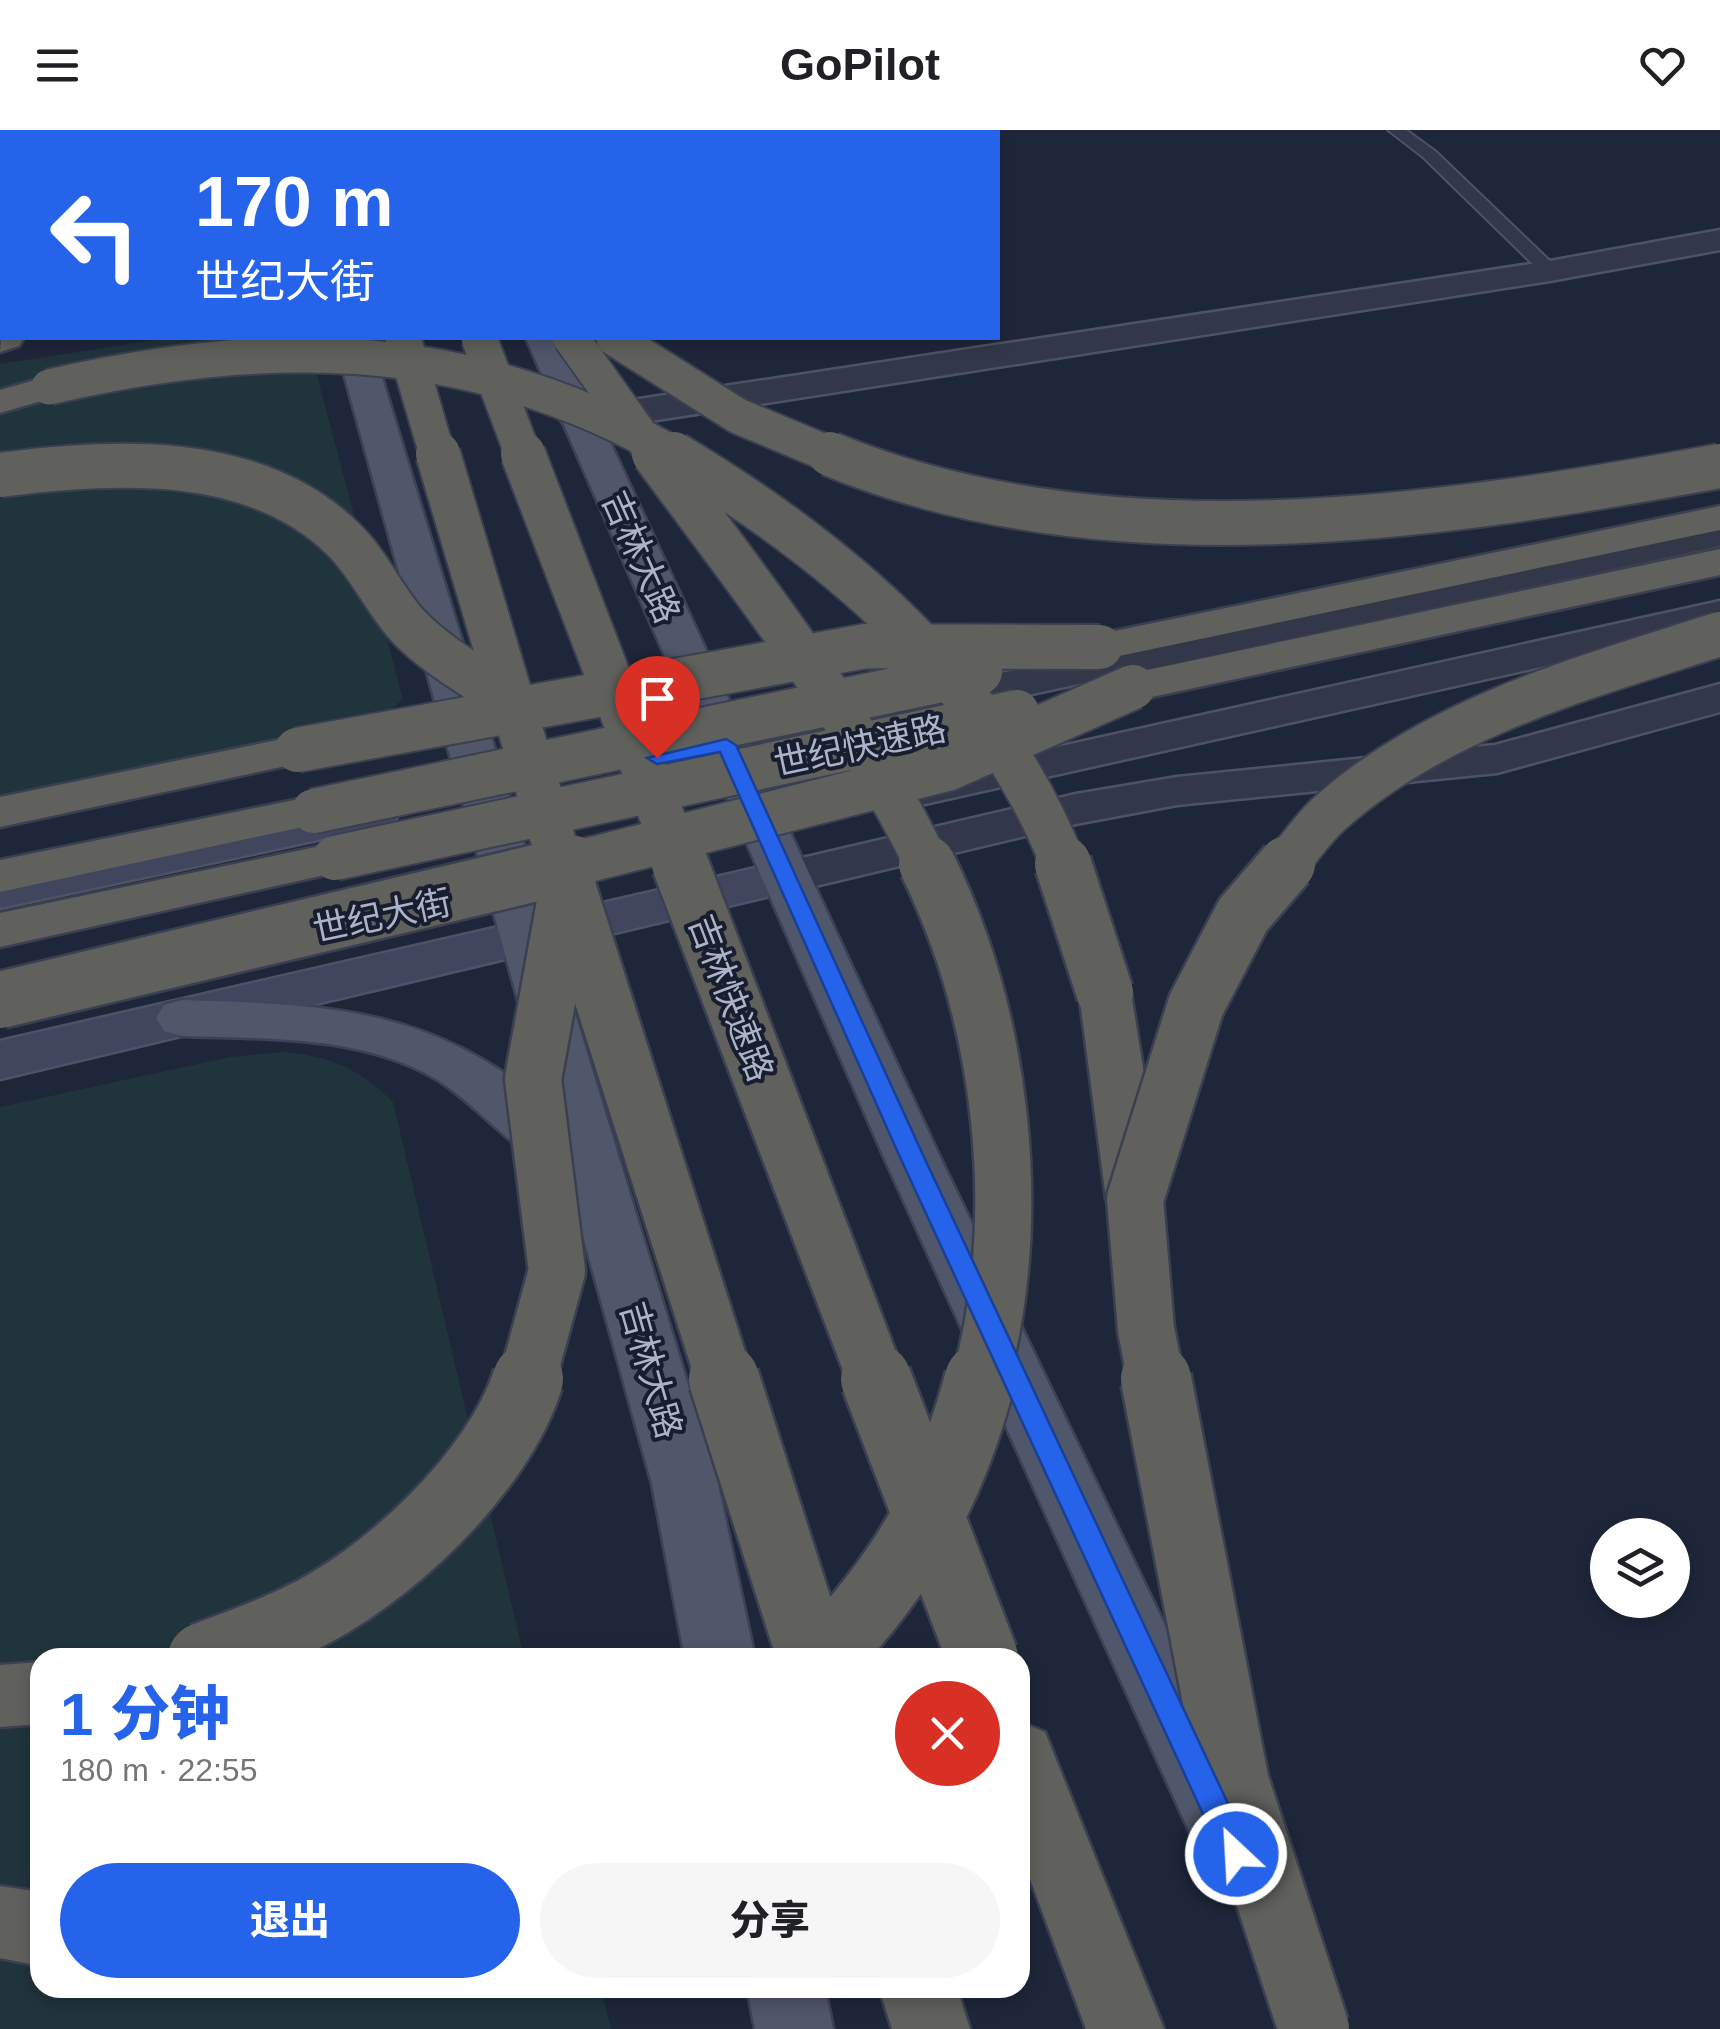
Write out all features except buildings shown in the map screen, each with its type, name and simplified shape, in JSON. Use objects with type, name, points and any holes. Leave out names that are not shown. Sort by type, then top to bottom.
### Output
[{"type":"highway","points":[[228,1648],[300,1619],[398,1554],[451,1506],[491,1452],[526,1384],[557,1271],[533,1079],[535,905],[512,702],[404,340]]},
{"type":"highway","name":"吉林快速路","points":[[480,340],[979,1648]]},
{"type":"highway","points":[[572,340],[808,662],[901,811],[951,928],[990,1052],[1006,1188],[1001,1270],[988,1360],[963,1446],[927,1523],[831,1648]]},
{"type":"highway","points":[[617,340],[679,384],[776,434],[860,469],[1001,501],[1112,516],[1218,524],[1354,520],[1556,498],[1720,466]]},
{"type":"highway","points":[[0,402],[101,373],[210,356],[328,352],[437,364],[549,394],[589,410],[674,455],[781,523],[826,557],[946,670],[1022,777],[1079,898],[1105,993],[1135,1200],[1146,1329],[1234,1784],[1316,2029]]},
{"type":"highway","points":[[0,475],[73,467],[153,468],[220,478],[268,492],[328,525],[355,550],[404,622],[512,702]]},
{"type":"highway","name":"世纪快速路","points":[[0,876],[1720,518]]},
{"type":"highway","name":"世纪快速路","points":[[0,930],[1720,562]]},
{"type":"highway","points":[[1135,1200],[1196,1005],[1210,977],[1243,915],[1329,814],[1406,758],[1454,731],[1584,678],[1720,634]]},
{"type":"highway","points":[[0,812],[388,732],[866,646],[1100,647]]},
{"type":"highway","points":[[0,997],[474,889],[947,769],[1133,688]]},
{"type":"highway","points":[[535,905],[809,1648]]},
{"type":"highway","points":[[0,1696],[30,1694]]},
{"type":"highway","points":[[1030,1781],[1124,2029]]},
{"type":"highway","points":[[0,1922],[30,1926]]},
{"type":"highway","points":[[921,1998],[931,2029]]},
{"type":"main road","name":"吉林大路","points":[[353,340],[484,791],[535,905],[594,1176],[685,1484],[718,1648]]},
{"type":"main road","name":"吉林大路","points":[[545,340],[762,826],[1316,2029]]},
{"type":"main road","points":[[0,892],[726,745]]},
{"type":"main road","name":"世纪大街","points":[[0,997],[535,905],[762,826]]},
{"type":"main road","points":[[0,1060],[183,1018],[535,905],[786,877]]},
{"type":"main road","points":[[183,1018],[325,1028],[426,1051],[486,1085],[594,1176]]},
{"type":"main road","points":[[788,1998],[794,2029]]},
{"type":"street","points":[[580,420],[1550,271],[1720,240]]},
{"type":"street","points":[[726,745],[1720,534]]},
{"type":"street","points":[[762,826],[1720,614]]},
{"type":"street","points":[[786,877],[1076,808],[1160,794],[1498,758],[1720,698]]},
{"type":"lane","points":[[1396,130],[1429,154],[1550,271]]},
{"type":"shaded area","points":[[155,340],[308,340],[403,699],[368,731],[0,805],[0,364]]},
{"type":"shaded area","points":[[282,1052],[314,1056],[356,1072],[393,1102],[522,1648],[30,1648],[30,1998],[603,1998],[611,2029],[0,2029],[0,1107],[230,1057]]},
{"type":"route","points":[[657,758],[726,745],[911,1155],[1236,1854]]}]
